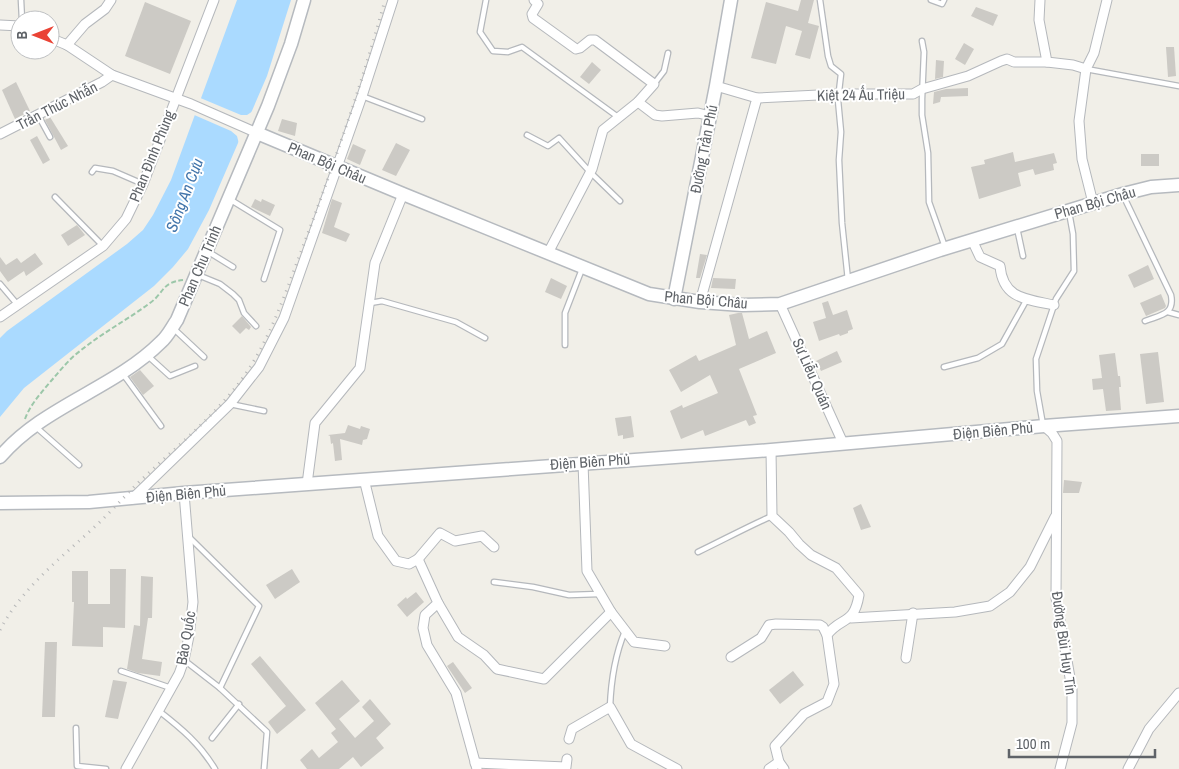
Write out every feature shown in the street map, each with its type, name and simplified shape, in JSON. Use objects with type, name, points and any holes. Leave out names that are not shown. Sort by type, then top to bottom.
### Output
[{"type":"street","points":[[67,45],[85,24],[105,9],[111,0]]},
{"type":"street","name":"Phan Đình Phùng","points":[[0,317],[102,246],[126,219],[143,184],[214,0]]},
{"type":"street","name":"Phan Chu Trinh","points":[[0,457],[30,422],[121,372],[147,355],[163,340],[172,327],[196,277],[229,198],[252,131],[291,44],[304,0]]},
{"type":"street","points":[[132,499],[230,404],[259,366],[284,318],[362,96],[393,0]]},
{"type":"street","points":[[534,0],[538,4],[532,14],[532,18],[576,49],[590,40],[596,40],[654,84],[638,102],[603,130],[590,172],[548,253]]},
{"type":"street","name":"Đường Trần Phú","points":[[674,299],[731,0]]},
{"type":"street","points":[[1040,0],[1039,20],[1047,62]]},
{"type":"street","points":[[1093,203],[1082,159],[1079,121],[1086,69],[1094,53],[1106,0]]},
{"type":"street","points":[[60,42],[112,75],[191,104],[252,131]]},
{"type":"street","name":"Kiệt 24 Ấu Triệu","points":[[716,86],[757,98],[839,94],[913,94],[922,89],[968,76],[1006,60],[1074,65],[1086,69]]},
{"type":"street","name":"Trần Thúc Nhẫn","points":[[0,134],[38,116],[112,75]]},
{"type":"street","points":[[700,302],[757,98]]},
{"type":"street","points":[[638,102],[655,115],[698,113],[710,116]]},
{"type":"street","name":"Phan Bội Châu","points":[[252,131],[649,294],[674,299],[742,305],[780,304],[945,248],[1069,210],[1151,187],[1179,185]]},
{"type":"street","points":[[307,484],[315,423],[360,368],[377,255],[403,194]]},
{"type":"street","points":[[972,240],[980,257],[1000,266],[1001,279],[1014,295],[1054,306]]},
{"type":"street","name":"Sư Liễu Quán","points":[[780,304],[844,444]]},
{"type":"street","name":"Điện Biên Phủ","points":[[0,503],[89,502],[132,499],[184,493],[771,450],[1179,416]]},
{"type":"street","name":"Đường Bùi Huy Tín","points":[[1044,426],[1052,433],[1057,442],[1056,598],[1072,689],[1072,723],[1060,769]]},
{"type":"street","points":[[771,450],[772,516],[811,555],[836,568],[860,595],[858,607],[850,618],[831,630],[827,635]]},
{"type":"street","points":[[583,463],[587,571],[611,612],[634,642],[665,646]]},
{"type":"street","points":[[364,479],[378,536],[396,560],[409,564],[418,559],[440,533],[454,541],[482,536],[494,546]]},
{"type":"street","name":"Bảo Quốc","points":[[126,769],[179,674],[184,660],[193,602],[184,493]]},
{"type":"street","points":[[850,618],[955,612],[990,606],[1010,592],[1030,567],[1056,516]]},
{"type":"street","points":[[418,559],[438,602],[458,637],[484,656],[497,669],[544,679],[611,612]]},
{"type":"street","points":[[438,602],[425,615],[423,628],[427,645],[456,693],[476,766],[566,767],[567,759]]},
{"type":"street","points":[[906,658],[913,614]]},
{"type":"street","points":[[731,657],[761,638],[769,626],[776,624],[820,625],[827,635],[834,684],[827,702],[804,714],[775,746],[781,766],[769,769]]},
{"type":"street","points":[[1128,769],[1148,729],[1179,693]]},
{"type":"street","points":[[569,739],[572,729],[610,707],[631,744],[677,769]]},
{"type":"lane","points":[[486,0],[480,32],[493,52],[508,52],[522,47],[620,118]]},
{"type":"lane","points":[[820,0],[828,56],[831,66],[840,74],[840,187],[848,281]]},
{"type":"lane","points":[[931,0],[942,4],[944,0]]},
{"type":"lane","points":[[922,41],[924,52],[922,115],[928,153],[928,202],[945,248]]},
{"type":"lane","points":[[654,84],[664,70],[668,53]]},
{"type":"lane","points":[[1086,69],[1179,86]]},
{"type":"lane","points":[[362,96],[422,119]]},
{"type":"lane","points":[[38,116],[50,137]]},
{"type":"lane","points":[[527,135],[548,146],[559,138],[620,201]]},
{"type":"lane","points":[[92,172],[95,168],[113,171],[143,184]]},
{"type":"lane","points":[[1123,194],[1171,295],[1172,307],[1168,312],[1145,321]]},
{"type":"lane","points":[[55,197],[102,246]]},
{"type":"lane","points":[[229,198],[280,230],[264,279]]},
{"type":"lane","points":[[1044,426],[1037,390],[1036,359],[1054,306],[1074,270],[1074,234],[1069,210]]},
{"type":"lane","points":[[1017,226],[1023,256]]},
{"type":"lane","points":[[207,251],[233,267]]},
{"type":"lane","points":[[564,345],[565,313],[582,268]]},
{"type":"lane","points":[[196,277],[220,284],[226,288],[239,300],[244,313],[256,326]]},
{"type":"lane","points":[[0,284],[17,304]]},
{"type":"lane","points":[[944,367],[978,358],[1002,344],[1027,299]]},
{"type":"lane","points":[[369,303],[382,301],[456,322],[485,338]]},
{"type":"lane","points":[[1168,312],[1179,315]]},
{"type":"lane","points":[[172,327],[204,357]]},
{"type":"lane","points":[[147,355],[170,376],[195,366]]},
{"type":"lane","points":[[121,372],[161,426]]},
{"type":"lane","points":[[230,404],[264,411]]},
{"type":"lane","points":[[30,422],[79,465]]},
{"type":"lane","points":[[698,552],[743,528],[772,516]]},
{"type":"lane","points":[[188,536],[259,606],[220,688]]},
{"type":"lane","points":[[494,582],[533,587],[569,595],[600,594]]},
{"type":"lane","points":[[610,707],[617,650],[625,631]]},
{"type":"lane","points":[[184,660],[239,704],[267,732],[264,769]]},
{"type":"lane","points":[[121,671],[171,688]]},
{"type":"lane","points":[[212,738],[239,704]]},
{"type":"lane","points":[[159,711],[204,750],[216,769]]},
{"type":"lane","points":[[76,728],[78,766],[106,769]]},
{"type":"path","points":[[30,422],[28,410],[43,390],[78,352],[152,302],[172,281],[196,277]]},
{"type":"water","name":"Sông An Cựu","points":[[237,0],[291,0],[267,76],[209,210],[188,249],[154,286],[24,388],[0,417],[0,338],[127,244],[143,230],[171,180]]},
{"type":"pier","points":[[198,97],[241,115],[247,115],[253,111],[239,144],[237,136],[231,131],[192,114]]},
{"type":"building","points":[[801,0],[814,0],[808,23],[819,26],[810,59],[795,55],[802,31],[786,26],[776,64],[751,58],[766,2],[798,11]]},
{"type":"building","points":[[145,2],[191,21],[170,74],[125,56]]},
{"type":"building","points":[[976,7],[998,15],[993,26],[971,16]]},
{"type":"building","points":[[964,43],[974,49],[965,65],[955,59]]},
{"type":"building","points":[[1166,47],[1174,47],[1176,76],[1168,77]]},
{"type":"building","points":[[936,60],[944,61],[943,77],[935,79]]},
{"type":"building","points":[[592,62],[601,70],[589,84],[580,77]]},
{"type":"building","points":[[16,82],[30,111],[15,119],[2,90]]},
{"type":"building","points":[[968,88],[968,96],[941,97],[940,102],[933,104],[934,92],[946,89]]},
{"type":"building","points":[[50,117],[68,146],[61,150],[45,120]]},
{"type":"building","points":[[282,119],[297,123],[295,136],[278,131]]},
{"type":"building","points":[[37,136],[50,160],[43,164],[30,140]]},
{"type":"building","points":[[396,143],[410,150],[396,176],[382,170]]},
{"type":"building","points":[[353,144],[366,150],[360,165],[347,159]]},
{"type":"building","points":[[1013,152],[1015,162],[1054,153],[1057,163],[1053,164],[1054,170],[1035,175],[1033,169],[1018,173],[1021,186],[979,199],[971,167],[985,164],[984,160]]},
{"type":"building","points":[[1141,154],[1159,154],[1159,166],[1141,166]]},
{"type":"building","points":[[255,199],[261,202],[262,199],[275,205],[270,216],[251,207]]},
{"type":"building","points":[[332,199],[342,203],[334,227],[350,234],[346,242],[322,233]]},
{"type":"building","points":[[77,225],[85,235],[68,246],[61,235]]},
{"type":"building","points":[[35,253],[43,264],[26,276],[24,271],[8,282],[0,271],[0,257],[6,265],[17,258],[21,263]]},
{"type":"building","points":[[700,254],[707,255],[700,278],[696,278]]},
{"type":"building","points":[[1148,265],[1154,279],[1134,288],[1128,275]]},
{"type":"building","points":[[551,278],[567,286],[561,299],[545,292]]},
{"type":"building","points":[[713,278],[736,279],[735,289],[711,288]]},
{"type":"building","points":[[1161,294],[1166,306],[1165,308],[1146,316],[1140,303]]},
{"type":"building","points":[[828,301],[833,315],[847,310],[853,329],[840,336],[839,334],[819,341],[813,322],[826,318],[822,303]]},
{"type":"building","points":[[742,313],[749,339],[767,331],[776,353],[739,369],[757,415],[753,416],[756,423],[749,426],[746,420],[705,436],[703,430],[681,439],[670,411],[682,405],[683,408],[718,393],[710,375],[681,392],[669,370],[696,355],[699,361],[736,345],[729,315]]},
{"type":"building","points":[[242,316],[251,327],[249,330],[246,328],[240,334],[232,326]]},
{"type":"building","points":[[837,351],[842,362],[821,371],[816,361]]},
{"type":"building","points":[[1158,352],[1164,402],[1146,404],[1140,354]]},
{"type":"building","points":[[1115,353],[1118,376],[1120,376],[1121,410],[1106,411],[1103,389],[1093,390],[1092,379],[1102,378],[1099,355]]},
{"type":"building","points":[[140,370],[154,386],[143,395],[130,377]]},
{"type":"building","points":[[631,416],[634,437],[623,439],[623,435],[618,436],[615,418]]},
{"type":"building","points":[[348,425],[360,429],[361,426],[370,429],[367,439],[363,440],[362,445],[340,439],[342,460],[335,461],[333,443],[331,444],[330,436],[328,435],[345,433]]},
{"type":"building","points":[[1064,480],[1082,482],[1079,493],[1063,493]]},
{"type":"building","points":[[861,504],[871,527],[861,530],[853,508]]},
{"type":"building","points":[[110,569],[126,569],[125,628],[103,627],[103,647],[72,646],[74,602],[72,602],[72,571],[88,571],[88,604],[110,604]]},
{"type":"building","points":[[292,569],[300,582],[275,599],[266,585]]},
{"type":"building","points":[[141,576],[153,577],[152,618],[148,618],[142,659],[162,662],[160,676],[138,673],[127,669],[134,625],[140,626]]},
{"type":"building","points":[[416,592],[424,602],[407,617],[397,605],[406,597],[407,599]]},
{"type":"building","points":[[45,642],[57,642],[55,717],[42,717]]},
{"type":"building","points":[[260,656],[306,710],[277,734],[268,722],[286,706],[251,664]]},
{"type":"building","points":[[453,662],[472,688],[465,693],[447,666]]},
{"type":"building","points":[[793,671],[804,685],[780,704],[769,690]]},
{"type":"building","points":[[113,680],[127,682],[118,719],[105,717]]},
{"type":"building","points":[[342,680],[360,701],[339,719],[355,738],[374,721],[362,707],[370,699],[391,724],[376,738],[384,748],[361,767],[353,757],[339,769],[307,769],[300,760],[312,749],[319,758],[338,742],[331,733],[336,729],[315,703]]},
{"type":"railway","points":[[0,630],[18,602],[40,577],[208,418],[243,378],[254,361],[280,306],[325,187],[357,94],[385,0]]}]
